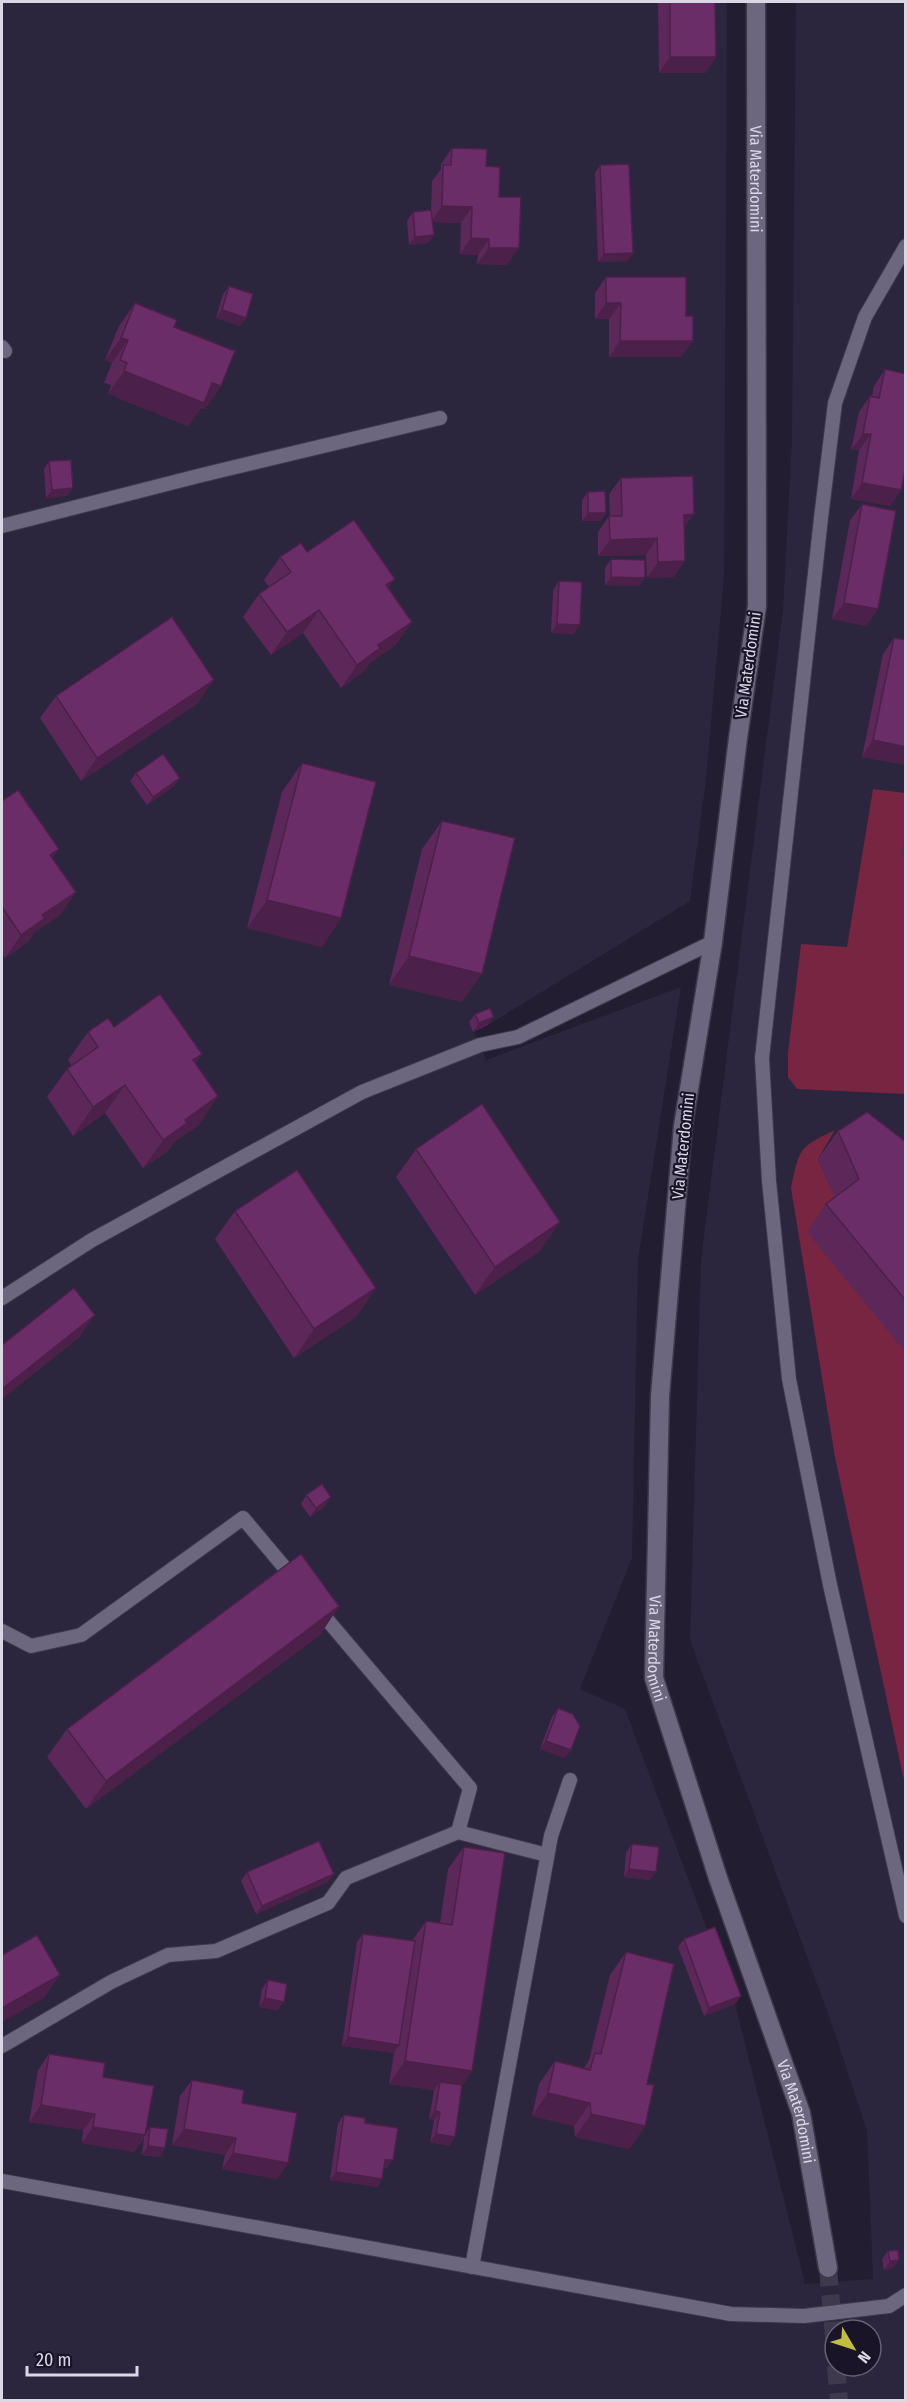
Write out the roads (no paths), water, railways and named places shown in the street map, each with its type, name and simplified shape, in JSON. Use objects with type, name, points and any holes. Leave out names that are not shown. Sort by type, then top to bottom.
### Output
[{"type":"street","name":"Via Materdomini","points":[[756,2],[757,606],[738,738],[714,939],[683,1126],[660,1396],[654,1678],[718,1878],[801,2113],[828,2268]]},
{"type":"lane","points":[[906,246],[865,317],[835,403],[819,530],[762,1058],[769,1181],[789,1379],[830,1585],[906,1916]]},
{"type":"lane","points":[[2,526],[440,418]]},
{"type":"lane","points":[[2,1298],[92,1240],[362,1092],[480,1045],[714,939]]},
{"type":"lane","points":[[2,1631],[31,1646],[81,1635],[243,1518],[470,1788],[458,1832]]},
{"type":"lane","points":[[472,2267],[547,1855],[570,1780]]},
{"type":"lane","points":[[2,2046],[130,1973],[168,1955],[216,1951],[226,1947],[328,1903],[346,1878],[458,1832],[547,1855]]},
{"type":"lane","points":[[2,2181],[731,2314],[804,2316],[889,2306],[906,2295]]},
{"type":"tunnel","points":[[828,2268],[832,2318]]},
{"type":"tunnel","points":[[837,2378],[839,2400]]}]
